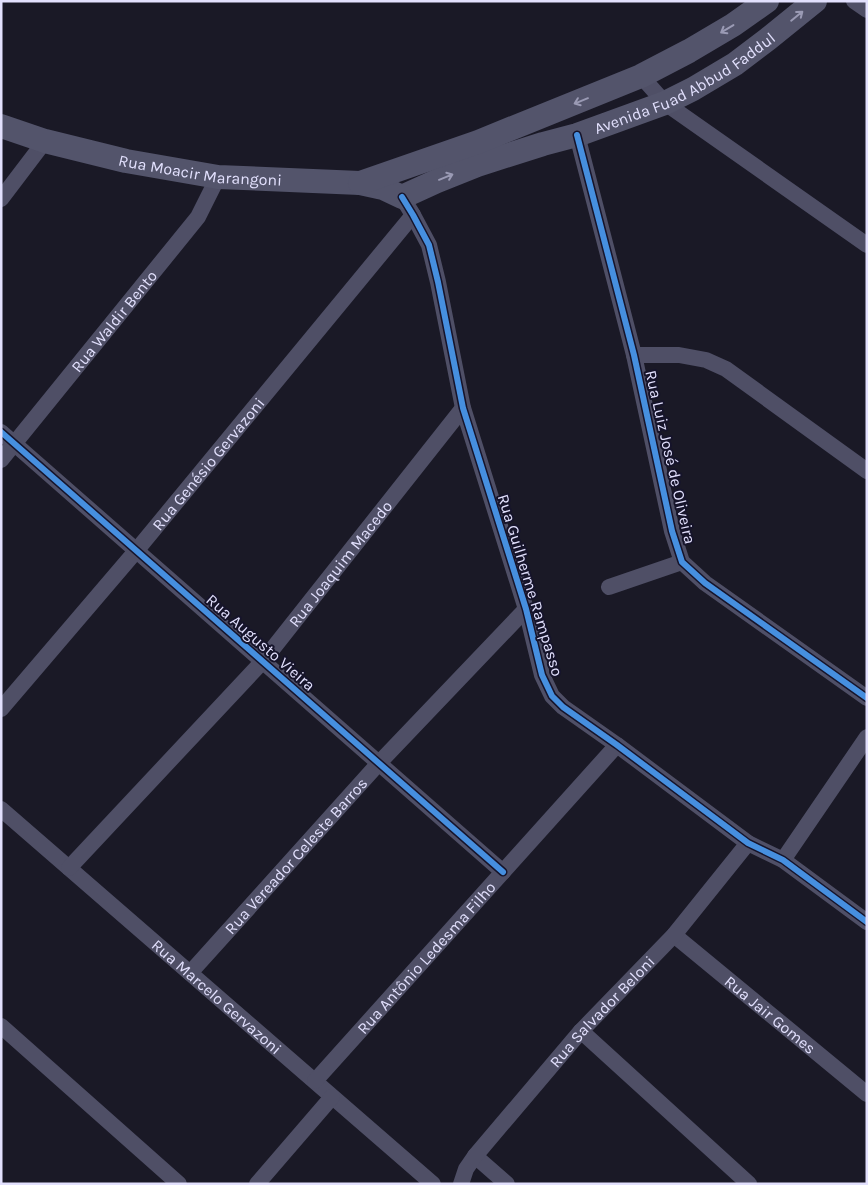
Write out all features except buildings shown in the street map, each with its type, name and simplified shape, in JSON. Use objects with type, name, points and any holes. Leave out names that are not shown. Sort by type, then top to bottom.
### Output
[{"type":"street","name":"Avenida Fuad Abbud Faddul","points":[[360,183],[478,142],[641,76],[733,25],[767,1]]},
{"type":"street","name":"Avenida Fuad Abbud Faddul","points":[[408,206],[437,181],[477,165],[578,135],[665,103],[693,89],[735,64],[815,1]]},
{"type":"street","points":[[854,1],[867,10]]},
{"type":"street","points":[[641,76],[665,103],[867,244]]},
{"type":"street","name":"Rua Moacir Marangoni","points":[[1,126],[45,141],[126,161],[218,177],[360,183],[383,188],[408,206]]},
{"type":"street","name":"Rua Luiz José de Oliveira","points":[[578,135],[634,355],[672,531],[682,562],[705,584],[867,698]]},
{"type":"street","points":[[1,199],[45,141]]},
{"type":"street","name":"Rua Waldir Bento","points":[[1,460],[198,217],[218,177]]},
{"type":"street","name":"Rua Guilherme Rampasso","points":[[408,206],[428,244],[440,292],[462,408],[526,609],[542,675],[552,696],[563,707],[748,843],[783,860],[867,922]]},
{"type":"street","name":"Rua Genésio Gervazoni","points":[[1,709],[136,551],[408,206]]},
{"type":"street","points":[[634,355],[680,355],[706,360],[726,369],[867,471]]},
{"type":"street","name":"Rua Joaquim Macedo","points":[[69,868],[263,662],[462,408]]},
{"type":"street","name":"Rua Augusto Vieira","points":[[1,432],[503,872]]},
{"type":"street","points":[[609,587],[682,562]]},
{"type":"street","name":"Rua Vereador Celeste Barros","points":[[190,973],[379,763],[526,609]]},
{"type":"street","points":[[783,860],[867,737]]},
{"type":"street","name":"Rua Antônio Ledesma Filho","points":[[315,1081],[617,745]]},
{"type":"street","name":"Rua Marcelo Gervazoni","points":[[1,809],[433,1184]]},
{"type":"street","name":"Rua Salvador Beloni","points":[[460,1184],[466,1169],[476,1156],[581,1031],[674,935],[748,843]]},
{"type":"street","name":"Rua Jair Gomes","points":[[674,935],[867,1094]]},
{"type":"street","points":[[1,1026],[179,1184]]},
{"type":"street","points":[[581,1031],[749,1184]]},
{"type":"street","points":[[257,1184],[332,1097]]},
{"type":"street","points":[[476,1156],[507,1184]]},
{"type":"cycle path","points":[[577,135],[634,355],[672,531],[682,562],[705,583],[867,698]]},
{"type":"cycle path","points":[[402,197],[429,245],[463,408],[526,609],[542,675],[552,696],[563,707],[748,843],[783,860],[867,922]]},
{"type":"cycle path","points":[[1,432],[503,872]]}]
